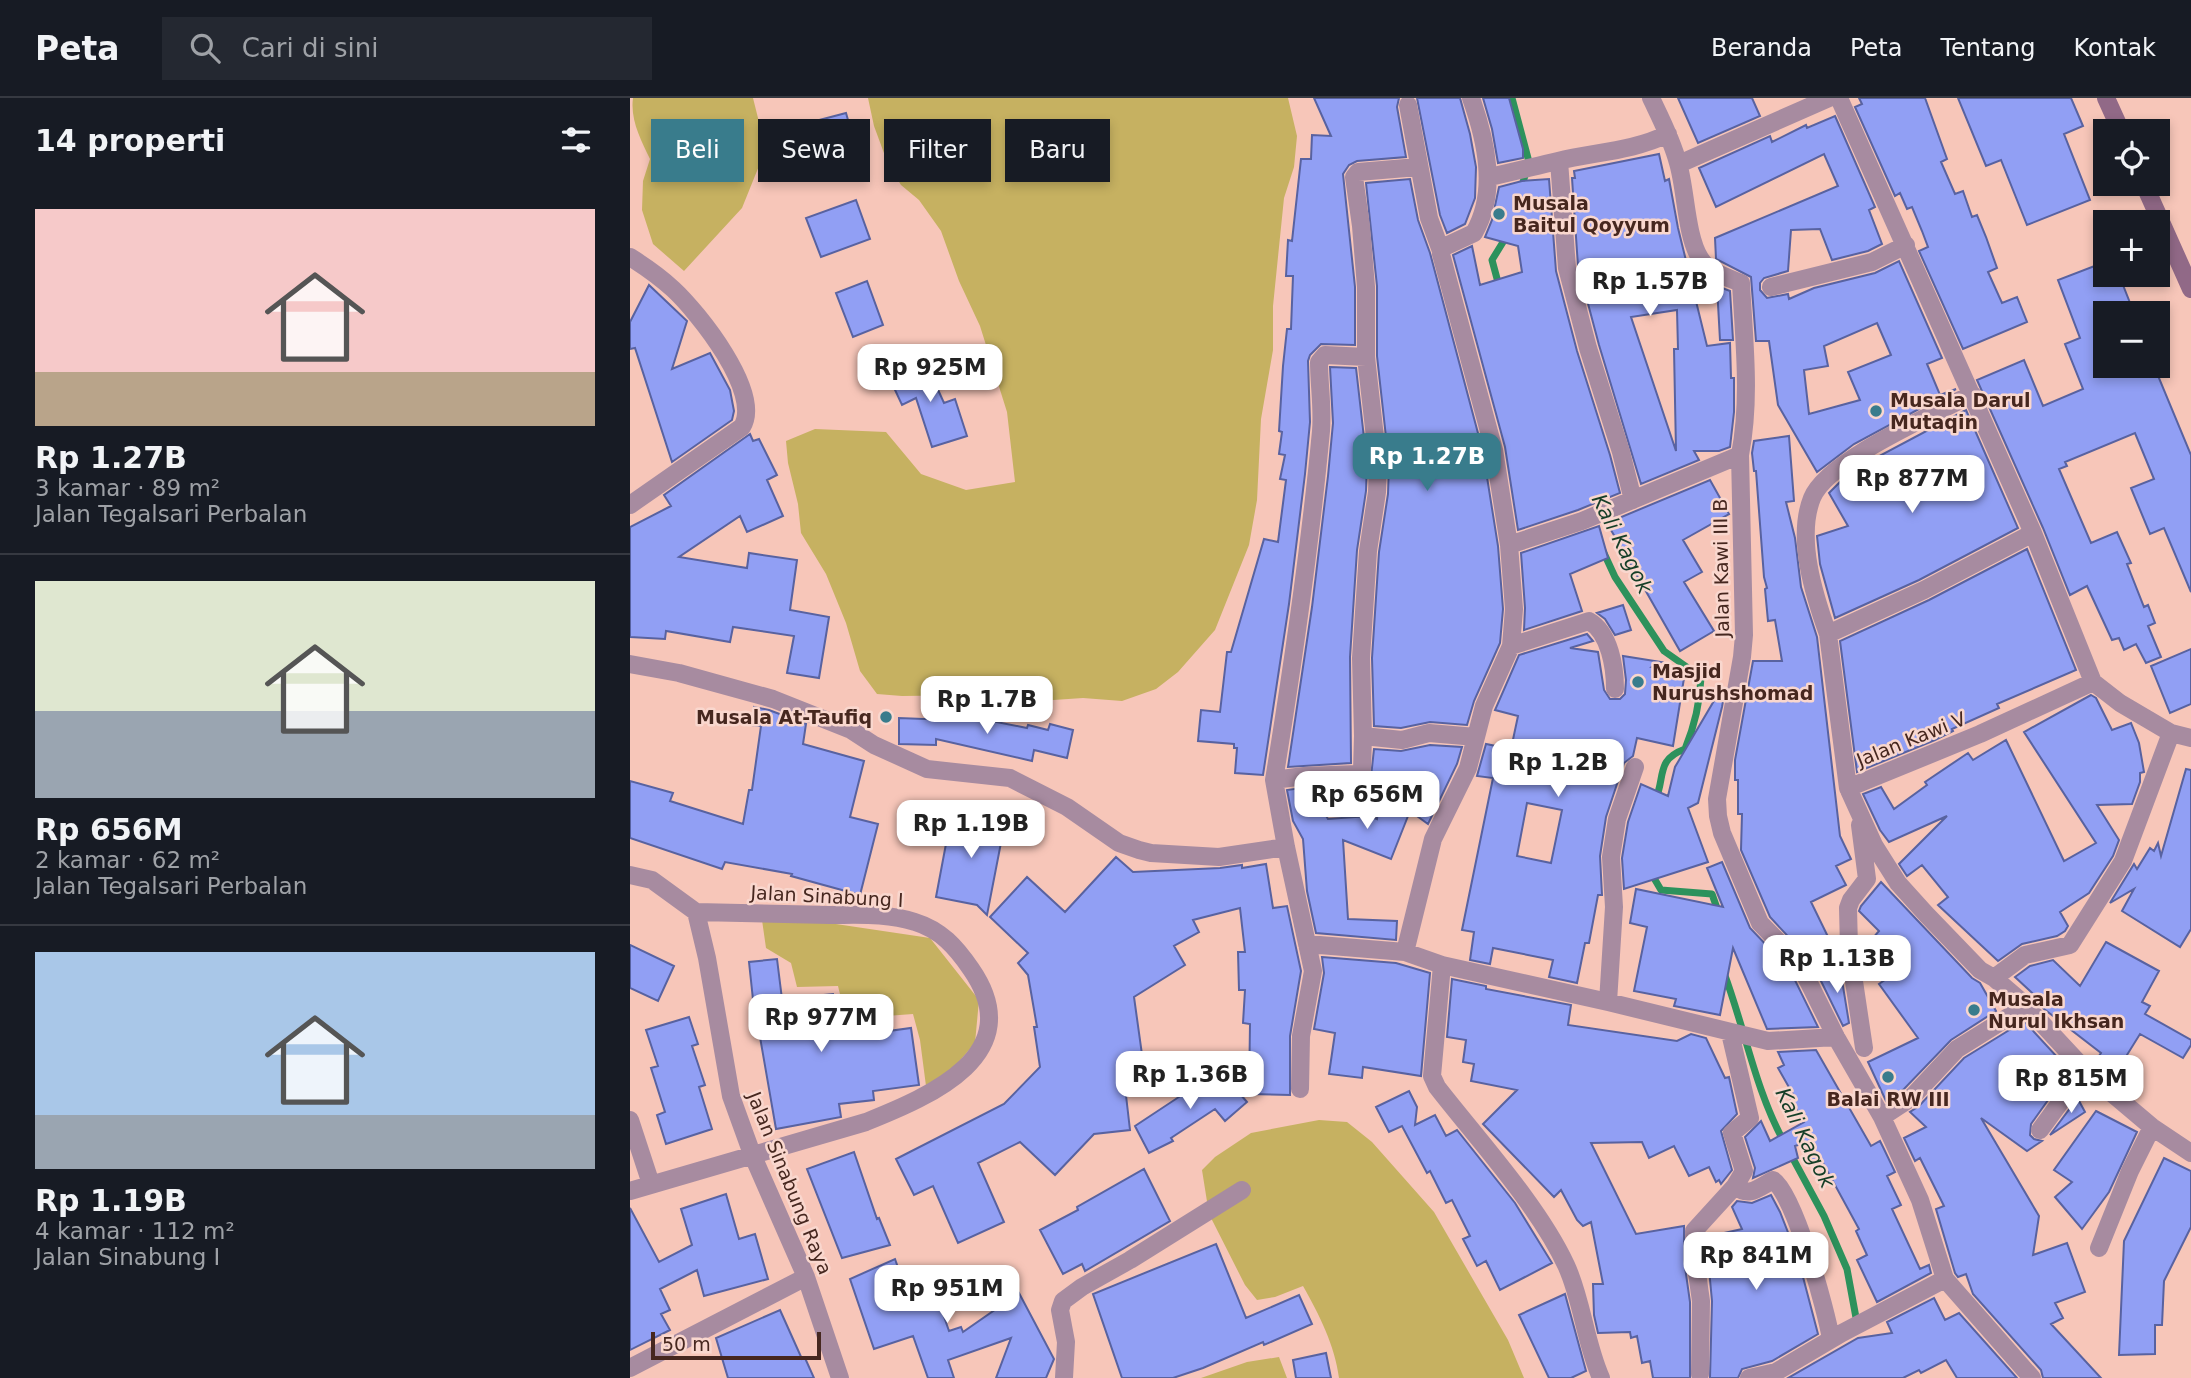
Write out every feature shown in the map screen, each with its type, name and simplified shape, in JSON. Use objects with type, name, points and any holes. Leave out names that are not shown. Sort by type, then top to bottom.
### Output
[{"type":"main road","points":[[2106,98],[2116,119]]},
{"type":"main road","points":[[2149,196],[2191,289]]},
{"type":"street","points":[[1441,251],[1475,233],[1490,177],[1471,98]]},
{"type":"street","name":"Jalan Kawi III B","points":[[1651,98],[1679,164],[1700,259],[1709,269],[1741,283],[1747,387],[1745,428],[1740,455],[1743,646],[1717,799],[1722,833],[1760,923],[1799,963],[1836,1037],[1882,1117],[1920,1200],[1945,1279]]},
{"type":"street","points":[[1839,98],[2033,533],[2093,682],[2120,703],[2171,733],[2191,738]]},
{"type":"street","points":[[1679,164],[1823,99]]},
{"type":"street","points":[[1405,952],[1433,839],[1468,768],[1484,706],[1511,646],[1514,610],[1509,545],[1494,450],[1441,251],[1429,218],[1408,104]]},
{"type":"street","points":[[1490,177],[1628,149],[1648,144],[1668,134]]},
{"type":"street","points":[[1559,161],[1567,268],[1633,500]]},
{"type":"street","points":[[1274,780],[1357,774],[1362,771],[1364,764],[1361,658],[1368,551],[1376,502],[1378,464],[1366,357],[1366,286],[1354,177],[1358,172],[1419,167]]},
{"type":"street","points":[[1771,287],[1872,262],[1906,244]]},
{"type":"street","points":[[630,257],[654,272],[676,292],[708,328],[742,387],[748,410],[747,419],[742,426],[630,505]]},
{"type":"street","points":[[1300,1089],[1301,1036],[1313,971],[1274,780],[1312,515],[1321,429],[1319,362],[1325,355],[1366,357]]},
{"type":"street","name":"Jalan Kawi V","points":[[1972,394],[1864,452],[1827,476],[1812,497],[1807,524],[1807,562],[1828,634],[1848,788],[1980,734],[2093,682]]},
{"type":"street","points":[[1509,545],[1588,519],[1740,455]]},
{"type":"street","points":[[1828,634],[1924,590],[2033,533]]},
{"type":"street","points":[[1511,646],[1590,621],[1597,627],[1608,648],[1613,664],[1615,690]]},
{"type":"street","points":[[630,664],[679,673],[773,699],[851,730],[874,745],[927,769],[1010,778],[1067,807],[1119,843],[1139,850],[1219,857],[1286,847]]},
{"type":"street","points":[[1363,736],[1402,740],[1429,733],[1476,737]]},
{"type":"street","points":[[1994,978],[2025,955],[2066,947],[2073,940],[2123,861],[2171,733]]},
{"type":"street","points":[[1608,1002],[1614,907],[1611,857],[1617,819],[1634,767]]},
{"type":"street","points":[[1848,788],[1874,845],[1898,883],[1980,970],[1994,978],[2026,1006],[2088,1073],[2152,1127],[2191,1153]]},
{"type":"street","points":[[1859,811],[1867,879],[1848,908],[1849,948],[1864,1048]]},
{"type":"street","points":[[630,876],[652,880],[696,912]]},
{"type":"street","name":"Jalan Sinabung Raya","points":[[696,912],[707,957],[732,1096],[752,1154],[806,1276],[840,1378]]},
{"type":"street","name":"Jalan Sinabung I","points":[[630,1191],[866,1122],[917,1101],[947,1083],[977,1055],[986,1040],[990,1021],[986,998],[976,976],[957,948],[936,930],[915,921],[892,916],[696,912]]},
{"type":"street","points":[[1307,944],[1405,952],[1442,965],[1768,1041],[1836,1037]]},
{"type":"street","points":[[1807,976],[1849,948]]},
{"type":"street","points":[[1442,965],[1432,1076],[1437,1087],[1541,1223],[1567,1266],[1593,1360],[1601,1378]]},
{"type":"street","points":[[1882,1117],[1911,1098],[1957,1049],[2026,1006]]},
{"type":"street","points":[[1699,1377],[1701,1301],[1694,1231],[1735,1186],[1744,1171],[1732,1133],[1750,1118],[1735,1034]]},
{"type":"street","points":[[2040,1129],[2065,1096],[2088,1073]]},
{"type":"street","points":[[630,1120],[651,1184]]},
{"type":"street","points":[[2099,1248],[2130,1171],[2152,1127]]},
{"type":"street","points":[[1735,1186],[1742,1192],[1749,1193],[1773,1180],[1780,1187],[1791,1208],[1837,1336]]},
{"type":"street","points":[[1064,1378],[1066,1342],[1060,1310],[1063,1301],[1242,1190]]},
{"type":"street","points":[[630,1368],[806,1276]]},
{"type":"street","points":[[1749,1378],[1776,1372],[1837,1336],[1945,1279],[2032,1378]]},
{"type":"shaded area","points":[[633,98],[753,98],[758,119],[758,168],[742,208],[684,271],[653,244],[642,210],[643,181],[650,159],[640,137],[632,106]]},
{"type":"shaded area","points":[[868,98],[1288,98],[1297,136],[1294,167],[1284,198],[1273,306],[1273,350],[1261,419],[1257,500],[1249,545],[1215,630],[1178,672],[1156,689],[1122,701],[1083,698],[1024,702],[982,695],[902,696],[877,694],[860,671],[846,623],[826,574],[801,533],[786,441],[815,429],[886,432],[921,474],[966,490],[1015,482],[1007,412],[980,326],[959,281],[941,231],[919,200],[899,182],[991,182],[991,119],[884,119],[884,153]]},
{"type":"shaded area","points":[[762,920],[809,920],[930,938],[979,1000],[975,1043],[951,1071],[926,1086],[920,1040],[913,1014],[846,1019],[838,986],[797,987],[791,963],[766,948]]},
{"type":"shaded area","points":[[1319,1120],[1347,1122],[1372,1142],[1434,1212],[1508,1340],[1524,1378],[1339,1378],[1325,1330],[1303,1286],[1275,1297],[1257,1300],[1245,1285],[1209,1214],[1202,1170],[1215,1157],[1251,1133]]},
{"type":"shaded area","points":[[1279,1357],[1287,1378],[1201,1378],[1247,1362]]},
{"type":"building","points":[[1314,98],[1399,98],[1397,107],[1406,157],[1357,161],[1349,165],[1343,174],[1355,287],[1355,345],[1321,344],[1308,361],[1310,422],[1305,474],[1289,604],[1263,775],[1235,773],[1237,748],[1234,748],[1234,744],[1198,741],[1201,710],[1220,712],[1227,652],[1231,652],[1264,539],[1278,542],[1286,480],[1280,479],[1285,455],[1279,454],[1282,432],[1279,431],[1287,329],[1291,329],[1293,276],[1286,276],[1288,240],[1292,241],[1301,159],[1311,159],[1312,135],[1331,136]]},
{"type":"building","points":[[1417,98],[1460,98],[1470,134],[1476,167],[1475,198],[1465,224],[1447,233],[1440,215]]},
{"type":"building","points":[[1483,98],[1509,98],[1523,158],[1498,163]]},
{"type":"building","points":[[1678,98],[1752,98],[1760,116],[1698,143]]},
{"type":"building","points":[[1859,98],[1925,98],[1947,159],[1941,162],[1955,194],[1963,191],[1972,217],[1977,215],[1986,237],[1997,268],[1988,272],[2002,303],[2017,297],[2027,322],[1963,349],[1919,251],[1928,247],[1922,231],[1912,207],[1907,209],[1900,193],[1895,196],[1855,107],[1862,104]]},
{"type":"building","points":[[1958,98],[2071,98],[2083,126],[2064,134],[2090,200],[2027,225],[2001,160],[1986,166]]},
{"type":"building","points":[[846,113],[848,119],[823,119]]},
{"type":"building","points":[[1835,116],[1875,207],[1869,210],[1882,244],[1868,251],[1832,260],[1820,229],[1791,230],[1788,271],[1764,278],[1760,283],[1760,290],[1767,298],[1788,294],[1789,299],[1814,288],[1875,273],[1899,261],[1942,358],[1927,364],[1940,395],[1956,389],[1854,444],[1817,472],[1778,405],[1769,341],[1756,341],[1751,277],[1716,259],[1715,238],[1838,186],[1824,154],[1716,207],[1699,168],[1770,136],[1772,142],[1806,125],[1807,128]],"holes":[[[1877,323],[1891,355],[1848,372],[1860,400],[1809,414],[1804,370],[1828,366],[1824,346]]]},
{"type":"building","points":[[1659,154],[1665,181],[1669,179],[1707,346],[1730,343],[1734,412],[1730,447],[1719,451],[1694,451],[1699,460],[1641,484],[1578,266],[1572,178],[1575,178],[1574,171]],"holes":[[[1677,310],[1678,349],[1674,349],[1676,451],[1631,317]]]},
{"type":"building","points":[[1410,179],[1418,220],[1430,253],[1483,452],[1498,546],[1503,609],[1500,643],[1474,701],[1467,725],[1430,722],[1401,728],[1374,726],[1372,658],[1379,552],[1388,494],[1389,464],[1377,356],[1377,286],[1366,183]]},
{"type":"building","points":[[1549,179],[1556,271],[1620,493],[1518,530],[1505,447],[1453,255],[1472,246],[1480,285],[1522,272],[1518,246],[1485,237],[1492,220],[1499,187],[1522,181]]},
{"type":"building","points":[[856,200],[870,239],[821,257],[806,218]]},
{"type":"building","points":[[2093,267],[2093,287],[2124,287],[2129,301],[2093,301],[2093,378],[2159,378],[2191,455],[2191,592],[2164,528],[2150,534],[2131,488],[2154,479],[2135,433],[2065,462],[2067,466],[2059,469],[2091,543],[2117,532],[2131,563],[2127,564],[2144,607],[2148,605],[2155,623],[2148,626],[2161,657],[2146,663],[2136,644],[2124,650],[2119,638],[2112,640],[2087,586],[2070,595],[1977,380],[2024,360],[2043,406],[2083,389],[2065,344],[2080,338],[2058,280]]},
{"type":"building","points":[[867,281],[883,325],[853,337],[836,293]]},
{"type":"building","points":[[649,285],[687,321],[672,369],[710,353],[730,390],[734,411],[732,420],[672,462],[635,348],[630,349],[630,322]]},
{"type":"building","points":[[1717,286],[1730,291],[1733,340],[1720,340]]},
{"type":"building","points":[[925,361],[944,403],[955,399],[967,436],[932,447],[916,398],[902,405],[889,377]]},
{"type":"building","points":[[1330,367],[1356,368],[1367,464],[1366,491],[1357,550],[1350,657],[1351,763],[1288,767],[1328,476],[1333,423]]},
{"type":"building","points":[[1966,410],[2018,528],[1919,580],[1835,618],[1820,564],[1817,536],[1848,526],[1829,493],[1845,477],[1866,463]]},
{"type":"building","points":[[750,434],[753,441],[759,439],[777,475],[767,480],[783,516],[747,532],[740,516],[679,557],[747,568],[749,553],[797,560],[790,610],[829,617],[819,678],[787,673],[794,636],[733,627],[730,642],[666,631],[665,639],[630,637],[630,527],[671,506],[664,495]]},
{"type":"building","points":[[1789,436],[1794,501],[1786,502],[1795,538],[1801,587],[1817,637],[1840,836],[1851,859],[1836,866],[1846,885],[1811,902],[1832,945],[1810,960],[1770,917],[1741,850],[1742,814],[1738,814],[1738,780],[1735,780],[1735,760],[1753,661],[1782,661],[1775,620],[1768,621],[1756,471],[1752,453],[1754,441]]},
{"type":"building","points":[[1710,480],[1729,514],[1683,540],[1702,572],[1684,582],[1714,631],[1680,651],[1607,523]]},
{"type":"building","points":[[1599,526],[1608,558],[1570,574],[1582,611],[1524,630],[1521,553]]},
{"type":"building","points":[[2027,549],[2076,670],[1997,704],[1999,708],[1952,729],[1953,731],[1935,740],[1857,772],[1840,641],[1929,600]]},
{"type":"building","points":[[1623,605],[1631,630],[1615,635],[1605,619],[1597,613]]},
{"type":"building","points":[[1587,634],[1593,641],[1570,648],[1598,652],[1604,690],[1610,699],[1620,699],[1625,694],[1623,656],[1661,662],[1652,667],[1685,672],[1673,746],[1637,738],[1633,756],[1624,763],[1606,817],[1600,856],[1602,895],[1598,895],[1589,943],[1585,943],[1577,983],[1549,977],[1553,960],[1493,948],[1490,964],[1470,960],[1474,932],[1462,930],[1493,778],[1477,776],[1486,744],[1511,749],[1518,716],[1495,710],[1519,655]],"holes":[[[1527,803],[1562,810],[1551,863],[1517,856]]]},
{"type":"building","points":[[2191,649],[2191,704],[2170,713],[2151,666]]},
{"type":"building","points":[[1721,689],[1725,690],[1722,707],[1698,803],[1688,808],[1708,862],[1624,889],[1622,858],[1628,822],[1641,784],[1668,796],[1675,767]]},
{"type":"building","points":[[2091,695],[2096,698],[2112,730],[2131,723],[2139,743],[2144,772],[2140,773],[2140,782],[2132,804],[2097,805],[2119,840],[2113,856],[2089,893],[2060,912],[2068,926],[2065,931],[2057,936],[2022,944],[1998,961],[1938,905],[1948,897],[1922,865],[1907,876],[1899,864],[1947,816],[1889,842],[1880,830],[1863,794],[1881,787],[1894,809],[1927,785],[1925,782],[1968,753],[1973,760],[2006,740],[2064,861],[2096,843],[2024,732]]},
{"type":"building","points":[[754,707],[806,724],[803,744],[864,761],[850,817],[878,824],[860,895],[791,876],[792,874],[725,862],[722,869],[630,838],[630,781],[673,793],[670,801],[743,824],[749,790],[752,790],[761,726],[752,725]]},
{"type":"building","points":[[951,713],[1027,728],[1028,725],[1048,730],[1050,724],[1073,730],[1067,758],[1034,750],[1032,761],[936,739],[936,745],[899,744],[899,718],[950,720]]},
{"type":"building","points":[[1430,745],[1462,747],[1457,764],[1428,824],[1410,811],[1391,859],[1343,840],[1348,919],[1397,921],[1396,940],[1316,933],[1307,891],[1303,839],[1293,821],[1287,790],[1309,787],[1328,819],[1369,816],[1377,819],[1382,778],[1371,777],[1374,749],[1401,751]]},
{"type":"building","points":[[2186,769],[2191,770],[2191,929],[2180,947],[2122,911],[2134,889],[2110,903],[2134,864],[2137,869],[2150,848],[2154,851],[2158,843],[2161,856]]},
{"type":"building","points":[[952,812],[1005,822],[987,915],[977,905],[936,897]]},
{"type":"building","points":[[1116,857],[1133,872],[1242,865],[1242,868],[1266,864],[1273,908],[1287,906],[1301,971],[1290,1036],[1290,1095],[1249,1094],[1250,1024],[1243,1023],[1245,990],[1239,990],[1238,952],[1245,952],[1240,908],[1193,920],[1199,932],[1174,946],[1185,965],[1134,997],[1145,1076],[1124,1078],[1130,1130],[1094,1134],[1055,1175],[1020,1142],[978,1163],[1004,1222],[958,1243],[933,1186],[914,1195],[896,1159],[1004,1104],[1040,1067],[1034,1027],[1037,1027],[1028,975],[1018,963],[1028,953],[990,917],[1027,877],[1065,912]]},
{"type":"building","points":[[1722,862],[1750,928],[1790,970],[1818,1027],[1767,1029],[1733,948],[1720,1015],[1674,1006],[1676,999],[1634,991],[1647,927],[1630,923],[1636,889],[1723,907],[1707,868]]},
{"type":"building","points":[[1881,882],[1972,978],[1980,983],[1996,1011],[1951,1040],[1904,1089],[1886,1101],[1868,1062],[1918,1038],[1879,984],[1902,968],[1873,938],[1879,931],[1859,911]]},
{"type":"building","points":[[2106,942],[2159,971],[2142,1002],[2150,1006],[2145,1014],[2191,1040],[2183,1058],[2140,1034],[2117,1071],[2097,1059],[2101,1053],[2044,1009],[2042,1007],[2045,1005],[2015,977],[2030,966],[2053,960],[2080,986]]},
{"type":"building","points":[[630,945],[674,966],[658,1001],[630,988]]},
{"type":"building","points":[[1322,957],[1396,963],[1430,973],[1421,1076],[1363,1067],[1362,1078],[1329,1074],[1335,1033],[1314,1029],[1324,973]]},
{"type":"building","points":[[777,959],[782,999],[833,994],[838,1038],[911,1028],[919,1085],[873,1091],[874,1100],[839,1104],[841,1117],[776,1129],[760,1037],[757,1037],[749,962]]},
{"type":"building","points":[[1840,968],[1849,1023],[1843,1026],[1821,981]]},
{"type":"building","points":[[1452,979],[1486,986],[1486,989],[1571,1005],[1568,1025],[1677,1041],[1691,1034],[1706,1038],[1725,1078],[1729,1077],[1737,1114],[1721,1131],[1732,1170],[1721,1184],[1719,1180],[1716,1182],[1709,1167],[1689,1176],[1674,1146],[1649,1158],[1642,1142],[1591,1143],[1636,1234],[1684,1226],[1684,1260],[1690,1302],[1690,1378],[1653,1378],[1650,1361],[1642,1363],[1637,1336],[1631,1338],[1630,1332],[1598,1333],[1594,1315],[1593,1284],[1603,1284],[1591,1222],[1583,1226],[1561,1190],[1554,1197],[1483,1124],[1517,1090],[1471,1081],[1474,1064],[1463,1062],[1466,1040],[1447,1037]]},
{"type":"building","points":[[689,1017],[698,1044],[692,1046],[705,1085],[699,1087],[712,1129],[666,1144],[657,1115],[665,1112],[651,1068],[658,1066],[646,1030]]},
{"type":"building","points":[[2024,1021],[2059,1059],[2068,1077],[2031,1124],[2030,1135],[2042,1141],[2027,1151],[1981,1118],[2039,1216],[2033,1255],[2067,1243],[2085,1292],[2055,1303],[2063,1318],[2051,1324],[2101,1378],[2043,1378],[2041,1370],[1973,1294],[1966,1274],[1958,1277],[1936,1209],[1944,1206],[1920,1158],[1915,1161],[1904,1138],[1926,1127],[1910,1112],[1919,1106],[1964,1058]]},
{"type":"building","points":[[1816,1050],[1871,1146],[1880,1141],[1895,1172],[1887,1176],[1901,1205],[1892,1209],[1920,1269],[1929,1265],[1931,1273],[1877,1302],[1857,1260],[1867,1255],[1856,1231],[1859,1229],[1823,1163],[1816,1167],[1801,1144],[1795,1146],[1798,1158],[1753,1178],[1755,1168],[1745,1137],[1761,1121],[1770,1141],[1804,1122],[1790,1098],[1794,1096],[1778,1068],[1784,1065],[1778,1052]]},
{"type":"building","points":[[1220,1071],[1247,1102],[1225,1121],[1215,1109],[1171,1138],[1173,1141],[1149,1153],[1135,1126],[1194,1087],[1197,1091]]},
{"type":"building","points":[[1409,1091],[1417,1107],[1415,1125],[1435,1115],[1446,1136],[1457,1130],[1515,1203],[1552,1263],[1500,1290],[1486,1261],[1477,1266],[1463,1239],[1470,1236],[1452,1200],[1446,1203],[1402,1126],[1389,1132],[1376,1107]]},
{"type":"building","points":[[2078,1099],[2085,1112],[2050,1135],[2074,1103]]},
{"type":"building","points":[[2096,1111],[2137,1132],[2109,1192],[2082,1229],[2055,1197],[2072,1182],[2054,1170]]},
{"type":"building","points":[[854,1152],[877,1219],[879,1218],[890,1245],[842,1258],[807,1169]]},
{"type":"building","points":[[2164,1158],[2191,1171],[2191,1227],[2164,1281],[2162,1325],[2155,1325],[2155,1354],[2119,1355],[2124,1241]]},
{"type":"building","points":[[1144,1169],[1170,1221],[1085,1271],[1082,1264],[1063,1274],[1040,1230]]},
{"type":"building","points":[[726,1194],[739,1239],[755,1234],[768,1279],[704,1296],[697,1270],[660,1289],[670,1310],[661,1314],[670,1330],[630,1350],[630,1208],[659,1262],[692,1245],[681,1209]]},
{"type":"building","points":[[1771,1195],[1798,1258],[1818,1334],[1772,1361],[1742,1369],[1738,1378],[1710,1378],[1712,1301],[1706,1237],[1742,1229],[1732,1207],[1737,1201],[1752,1203]]},
{"type":"building","points":[[1216,1244],[1246,1318],[1299,1295],[1312,1324],[1264,1345],[1263,1342],[1173,1378],[1122,1378],[1093,1294]]},
{"type":"building","points":[[895,1259],[903,1282],[929,1273],[949,1331],[961,1327],[963,1332],[1019,1293],[1054,1359],[1046,1378],[996,1378],[1011,1338],[948,1360],[954,1378],[928,1378],[913,1336],[874,1349],[850,1279]]},
{"type":"building","points":[[1565,1294],[1586,1371],[1571,1378],[1549,1378],[1519,1315]]},
{"type":"building","points":[[1934,1298],[1945,1320],[1959,1313],[2017,1378],[1957,1378],[1946,1360],[1921,1373],[1919,1370],[1903,1378],[1788,1378],[1858,1338],[1892,1333],[1887,1322]]},
{"type":"building","points":[[780,1310],[802,1359],[805,1358],[814,1378],[728,1378],[716,1338]]},
{"type":"building","points":[[1326,1353],[1331,1378],[1296,1378],[1293,1360]]},
{"type":"waterway","name":"Kali Kagok","points":[[1512,98],[1529,162],[1521,189]]},
{"type":"waterway","name":"Kali Kagok","points":[[1499,286],[1492,260],[1508,234]]},
{"type":"waterway","name":"Kali Kagok","points":[[1603,551],[1615,577],[1664,651],[1701,677],[1698,705],[1689,740],[1685,749],[1669,758],[1665,764],[1655,801]]},
{"type":"waterway","name":"Kali Kagok","points":[[1651,873],[1661,890],[1712,894],[1719,914]]},
{"type":"waterway","name":"Kali Kagok","points":[[1724,973],[1765,1101],[1784,1142]]},
{"type":"waterway","name":"Kali Kagok","points":[[1790,1153],[1824,1216],[1847,1269],[1857,1323]]},
{"type":"place","name":"Musala Baitul Qoyyum","points":[[1499,214]]},
{"type":"place","name":"Musala Darul Mutaqin","points":[[1876,411]]},
{"type":"place","name":"Masjid Nurushshomad","points":[[1638,682]]},
{"type":"place","name":"Musala At-Taufiq","points":[[886,717]]},
{"type":"place","name":"Musala Nurul Ikhsan","points":[[1974,1010]]},
{"type":"place","name":"Balai RW III","points":[[1888,1077]]}]
